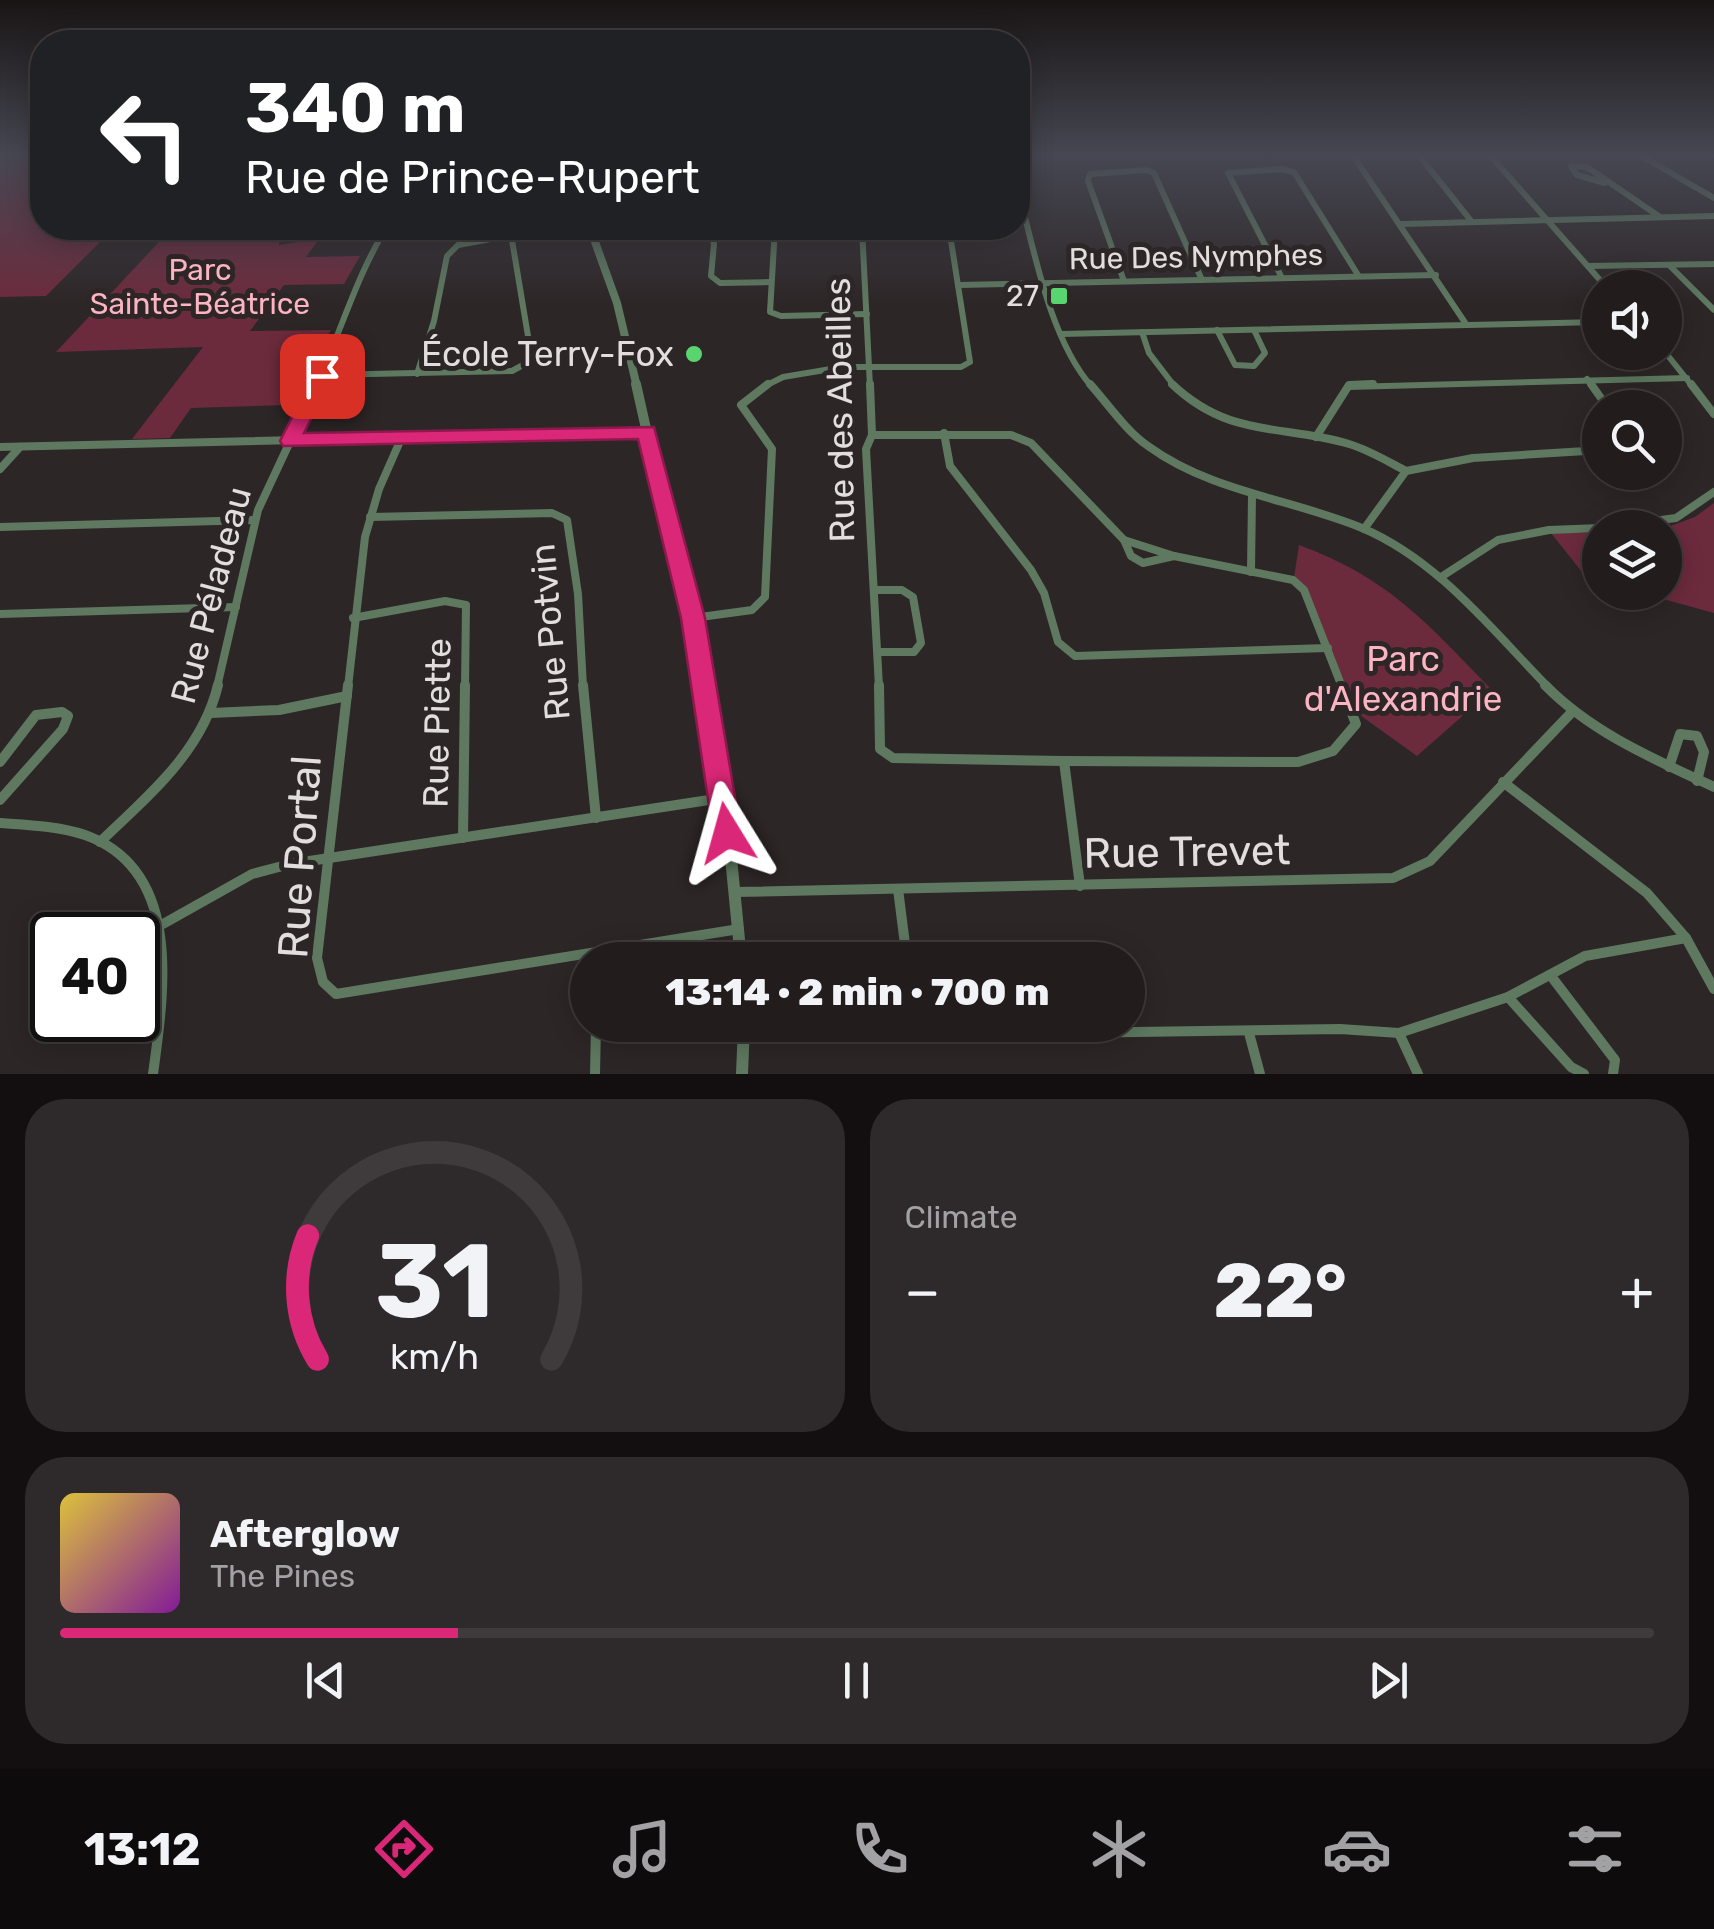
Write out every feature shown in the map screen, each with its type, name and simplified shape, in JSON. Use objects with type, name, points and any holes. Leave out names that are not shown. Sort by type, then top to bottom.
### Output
[{"type":"street","points":[[1097,204],[1124,281]]},
{"type":"street","points":[[1168,204],[1202,280]]},
{"type":"street","points":[[1244,204],[1282,278]]},
{"type":"street","points":[[1314,204],[1358,275]]},
{"type":"street","points":[[1388,204],[1466,325]]},
{"type":"street","points":[[1458,204],[1472,222]]},
{"type":"street","points":[[1533,204],[1591,270]]},
{"type":"street","points":[[1639,204],[1660,218]]},
{"type":"street","points":[[1402,224],[1714,216]]},
{"type":"street","points":[[1030,234],[1043,283],[1077,370],[1145,445],[1196,475],[1364,529],[1442,578],[1572,712],[1669,767],[1714,786]]},
{"type":"street","name":"Rue Péladeau","points":[[100,842],[175,770],[211,713],[254,520],[344,328],[354,284],[379,240]]},
{"type":"street","points":[[417,374],[434,321],[447,256],[458,245],[477,240]]},
{"type":"street","points":[[322,376],[512,371],[529,365],[530,342],[513,240]]},
{"type":"street","points":[[594,240],[618,309],[693,618],[736,892],[740,942]]},
{"type":"street","points":[[713,240],[711,276],[720,283],[772,282]]},
{"type":"street","points":[[774,240],[770,312],[781,316],[867,314]]},
{"type":"street","name":"Rue des Abeilles","points":[[863,240],[872,435],[866,449],[880,750],[893,758],[1064,761]]},
{"type":"street","points":[[693,618],[752,610],[765,597],[772,449],[744,412],[744,400],[789,374],[961,368],[970,362],[950,240]]},
{"type":"street","points":[[1588,266],[1714,264]]},
{"type":"street","points":[[1670,266],[1714,310]]},
{"type":"street","name":"Rue Des Nymphes","points":[[958,285],[1436,275]]},
{"type":"street","points":[[1061,334],[1582,322]]},
{"type":"street","points":[[1217,330],[1235,365],[1254,366],[1265,353],[1254,330]]},
{"type":"street","points":[[1142,332],[1146,349],[1168,384],[1199,406],[1239,424],[1358,446],[1406,471],[1473,458],[1582,451]]},
{"type":"street","points":[[1680,370],[1714,414]]},
{"type":"street","points":[[1316,437],[1350,386],[1687,378]]},
{"type":"street","points":[[1587,379],[1595,390]]},
{"type":"street","points":[[0,448],[647,432]]},
{"type":"street","points":[[872,435],[990,432],[1031,443],[1124,540],[1174,556],[1293,580],[1304,590],[1356,724],[1333,751],[1298,762],[1064,761],[1080,886]]},
{"type":"street","points":[[944,434],[950,466],[961,484],[1040,585],[1053,636],[1062,650],[1076,656],[1328,648]]},
{"type":"street","name":"Rue Portal","points":[[401,439],[370,516],[353,618],[317,958],[324,982],[336,994],[570,960]]},
{"type":"street","points":[[0,470],[20,447]]},
{"type":"street","points":[[1364,529],[1406,471]]},
{"type":"street","points":[[1682,517],[1700,508],[1714,492]]},
{"type":"street","points":[[1250,572],[1252,494]]},
{"type":"street","name":"Rue Potvin","points":[[370,516],[552,512],[567,520],[586,673],[587,745],[596,818]]},
{"type":"street","points":[[0,527],[254,520]]},
{"type":"street","points":[[1442,578],[1498,540],[1549,530],[1582,529]]},
{"type":"street","points":[[1124,540],[1126,553],[1138,564],[1158,564],[1174,556]]},
{"type":"street","name":"Rue des Abeilles","points":[[875,590],[902,590],[913,597],[921,643],[914,652],[878,652]]},
{"type":"street","name":"Rue Piette","points":[[353,618],[445,601],[466,605],[463,838]]},
{"type":"street","points":[[0,614],[236,607]]},
{"type":"street","points":[[211,713],[279,710],[347,696]]},
{"type":"street","points":[[0,762],[36,715],[62,712],[68,716],[63,729],[0,800]]},
{"type":"street","name":"Rue Trevet","points":[[736,892],[1393,878],[1430,861],[1572,712]]},
{"type":"street","points":[[1669,767],[1680,734],[1697,736],[1704,752],[1697,780]]},
{"type":"street","points":[[1503,782],[1647,893],[1686,938],[1714,989]]},
{"type":"street","points":[[162,924],[252,874],[328,858],[722,798]]},
{"type":"street","points":[[0,824],[76,833],[100,842],[148,891],[162,924],[162,999],[153,1074]]},
{"type":"street","points":[[898,890],[905,942]]},
{"type":"street","name":"Rue Portal","points":[[672,942],[739,929]]},
{"type":"street","points":[[1145,1034],[1340,1030],[1400,1033],[1508,997],[1585,956],[1686,938]]},
{"type":"street","points":[[1550,976],[1615,1060],[1613,1074]]},
{"type":"street","points":[[1508,997],[1584,1074]]},
{"type":"street","points":[[1249,1033],[1260,1074]]},
{"type":"street","points":[[1400,1033],[1418,1074]]},
{"type":"street","points":[[595,1074],[596,1042]]},
{"type":"street","points":[[742,1074],[743,1042]]},
{"type":"green space","points":[[0,204],[30,204],[30,240],[102,240],[46,296],[0,297]]},
{"type":"green space","name":"Parc Sainte-Béatrice","points":[[161,240],[280,240],[279,245],[318,240],[306,257],[360,256],[344,284],[284,285],[250,331],[331,330],[287,405],[191,408],[170,438],[132,439],[203,347],[56,352]]},
{"type":"green space","points":[[1714,503],[1714,613],[1682,604],[1682,522]]},
{"type":"green space","points":[[1551,533],[1582,533],[1582,572]]},
{"type":"green space","name":"Parc d'Alexandrie","points":[[1299,545],[1331,558],[1383,588],[1427,624],[1492,690],[1417,756],[1357,713],[1306,591],[1294,578]]},
{"type":"place","name":"27","points":[[1059,296]]},
{"type":"place","name":"École Terry-Fox","points":[[694,354]]},
{"type":"route","points":[[322,376],[290,441],[647,432],[693,618],[727,833]]}]
